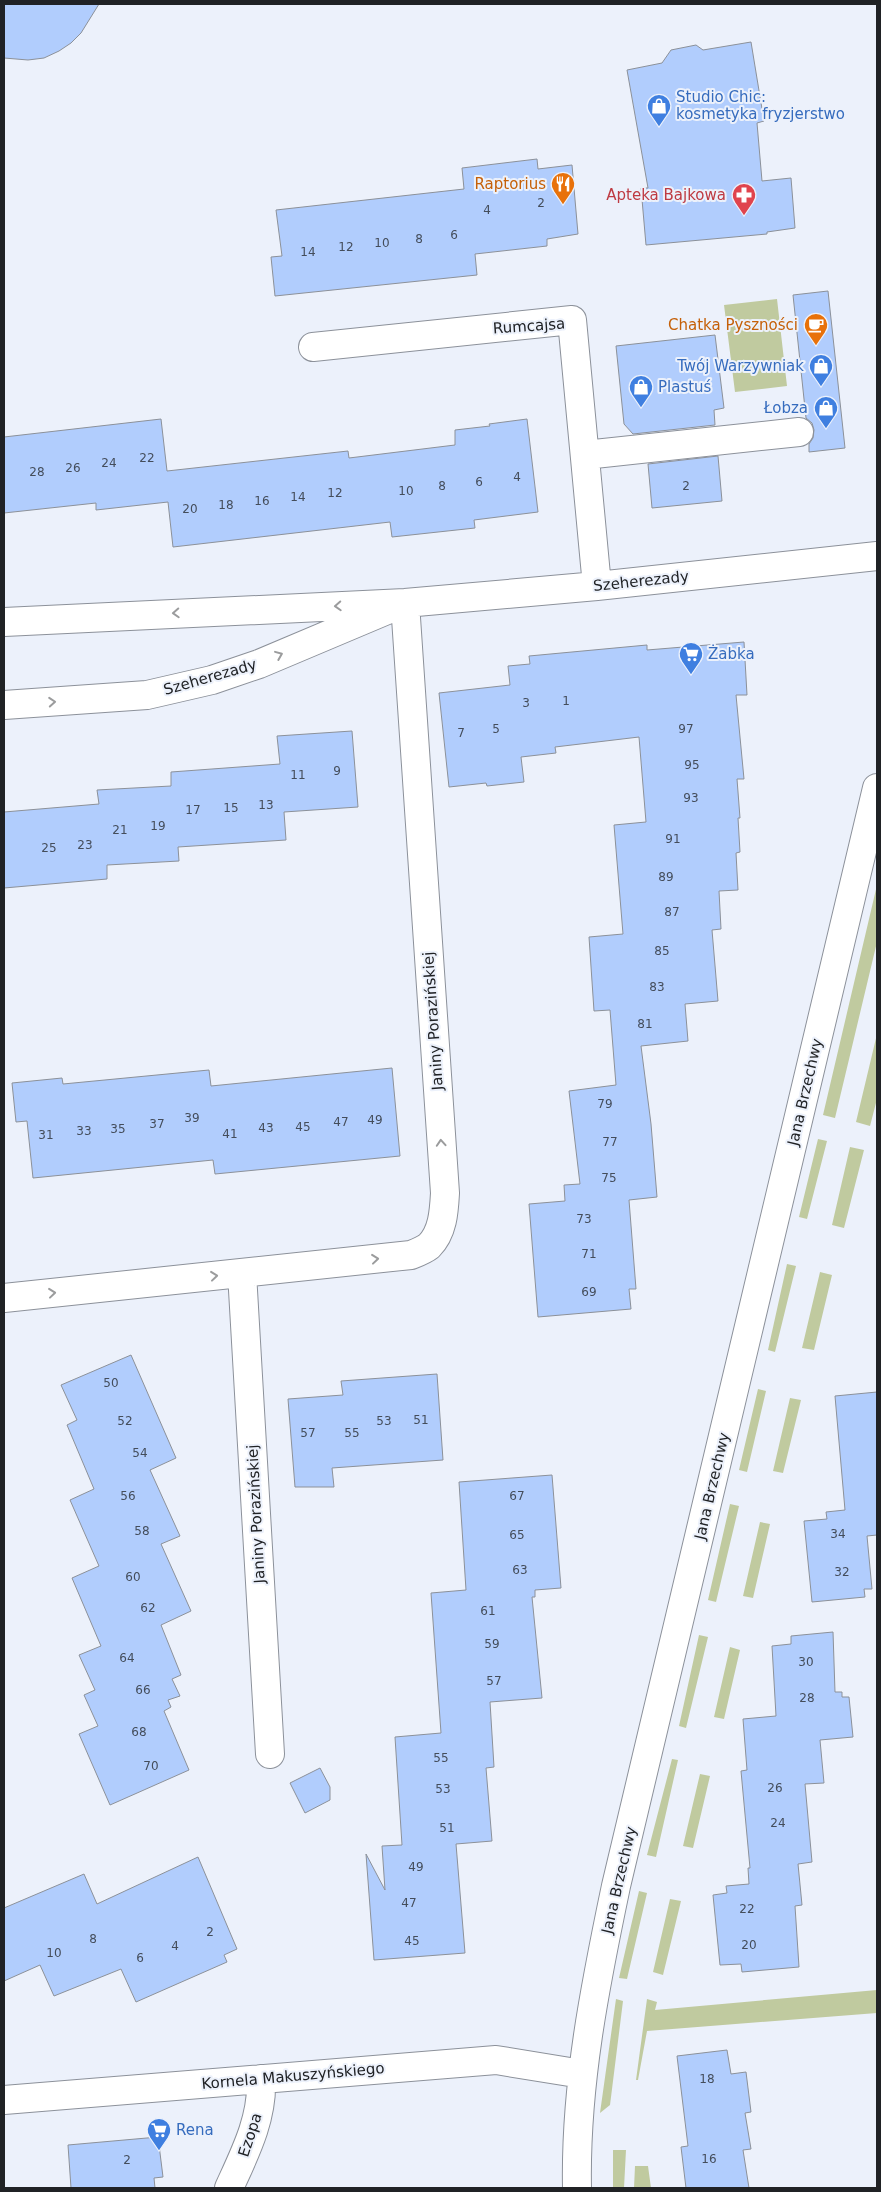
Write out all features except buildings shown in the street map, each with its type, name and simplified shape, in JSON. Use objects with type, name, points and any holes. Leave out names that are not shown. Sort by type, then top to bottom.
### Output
[{"type":"street","name":"Rumcajsa","points":[[313,347],[572,320],[597,586]]},
{"type":"street","points":[[585,455],[799,432]]},
{"type":"street","name":"Szeherezady","points":[[4,622],[404,603],[597,586],[877,556]]},
{"type":"street","name":"Szeherezady","points":[[4,705],[147,695],[212,680],[268,660],[404,603]]},
{"type":"street","name":"Janiny Porazińskiej","points":[[4,1298],[411,1255],[428,1246],[439,1230],[444,1216],[445,1193],[404,603]]},
{"type":"street","name":"Jana Brzechwy","points":[[577,2188],[576,2159],[582,2074],[595,1986],[616,1886],[877,788]]},
{"type":"street","name":"Janiny Porazińskiej","points":[[242,1273],[270,1754]]},
{"type":"street","name":"Kornela Makuszyńskiego","points":[[4,2100],[496,2060],[582,2074]]},
{"type":"street","name":"Ezopa","points":[[229,2188],[251,2140],[262,2095],[261,2079]]},
{"type":"green space","points":[[777,299],[787,386],[735,392],[724,305]]},
{"type":"green space","points":[[877,885],[877,942],[835,1118],[823,1115]]},
{"type":"green space","points":[[877,1034],[877,1099],[870,1126],[856,1122]]},
{"type":"green space","points":[[818,1139],[827,1141],[807,1219],[799,1217]]},
{"type":"green space","points":[[850,1147],[864,1150],[844,1228],[832,1225]]},
{"type":"green space","points":[[787,1264],[796,1266],[775,1352],[768,1350]]},
{"type":"green space","points":[[820,1272],[832,1275],[814,1350],[802,1348]]},
{"type":"green space","points":[[758,1389],[766,1391],[747,1472],[739,1470]]},
{"type":"green space","points":[[790,1398],[801,1400],[783,1473],[773,1471]]},
{"type":"green space","points":[[730,1504],[739,1506],[716,1602],[708,1600]]},
{"type":"green space","points":[[760,1522],[770,1524],[753,1598],[743,1596]]},
{"type":"green space","points":[[699,1635],[708,1637],[686,1728],[679,1726]]},
{"type":"green space","points":[[730,1647],[740,1650],[724,1719],[714,1717]]},
{"type":"green space","points":[[672,1759],[678,1760],[656,1857],[647,1855]]},
{"type":"green space","points":[[700,1774],[710,1776],[693,1848],[683,1846]]},
{"type":"green space","points":[[639,1891],[647,1893],[627,1979],[619,1978]]},
{"type":"green space","points":[[670,1899],[681,1901],[663,1975],[653,1972]]},
{"type":"green space","points":[[877,1990],[877,2013],[647,2031],[638,2080],[636,2080],[647,1999],[657,2002],[655,2010]]},
{"type":"green space","points":[[616,1999],[623,2001],[610,2105],[600,2113]]},
{"type":"green space","points":[[613,2150],[626,2150],[624,2188],[613,2188]]},
{"type":"green space","points":[[635,2166],[648,2166],[651,2188],[634,2188]]},
{"type":"place","name":"Studio Chic: kosmetyka fryzjerstwo","points":[[659,127]]},
{"type":"place","name":"Raptorius","points":[[563,205]]},
{"type":"place","name":"Apteka Bajkowa","points":[[744,216]]},
{"type":"place","name":"Chatka Pyszności","points":[[816,346]]},
{"type":"place","name":"Twój Warzywniak","points":[[821,387]]},
{"type":"place","name":"Plastuś","points":[[641,408]]},
{"type":"place","name":"Łobza","points":[[826,429]]},
{"type":"place","name":"Żabka","points":[[691,675]]},
{"type":"place","name":"Rena","points":[[159,2151]]}]
